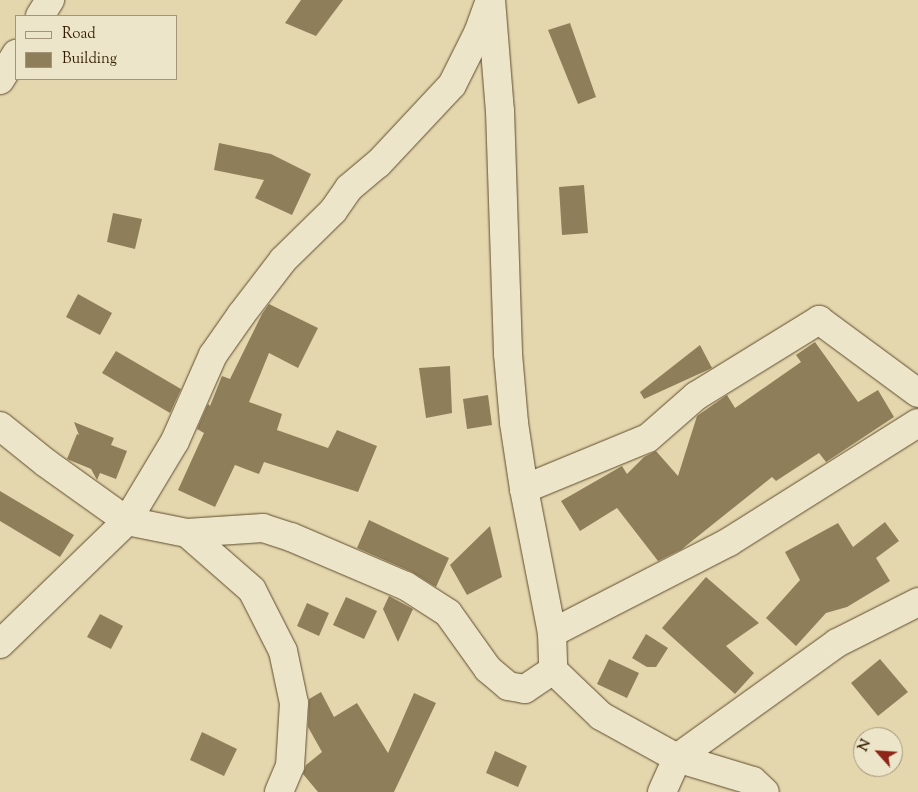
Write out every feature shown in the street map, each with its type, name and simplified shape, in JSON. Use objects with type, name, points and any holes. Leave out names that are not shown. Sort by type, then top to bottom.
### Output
[{"type":"street","points":[[41,15],[50,0]]},
{"type":"street","points":[[490,0],[500,111],[508,354],[514,423],[524,489],[552,633],[553,670],[601,716],[677,758],[753,781],[765,792]]},
{"type":"street","points":[[0,644],[127,521],[175,441],[213,355],[283,260],[333,211],[349,188],[378,164],[452,86],[478,33],[490,0]]},
{"type":"street","points":[[0,80],[15,56]]},
{"type":"street","points":[[524,489],[648,438],[696,396],[819,320],[918,393]]},
{"type":"street","points":[[552,633],[729,542],[918,423]]},
{"type":"street","points":[[0,426],[46,463],[127,521],[187,532],[263,528],[291,536],[406,586],[448,613],[488,668],[508,686],[525,689],[553,670]]},
{"type":"street","points":[[187,532],[252,590],[283,651],[294,703],[290,766],[279,792]]},
{"type":"street","points":[[662,792],[677,758],[837,643],[918,602]]},
{"type":"building","points":[[301,0],[343,0],[316,36],[285,23]]},
{"type":"building","points":[[570,23],[596,97],[578,104],[548,30]]},
{"type":"building","points":[[219,143],[271,154],[311,174],[292,215],[255,198],[264,180],[214,170]]},
{"type":"building","points":[[584,185],[588,233],[562,235],[559,187]]},
{"type":"building","points":[[113,213],[142,219],[135,249],[107,242]]},
{"type":"building","points":[[78,294],[112,313],[100,335],[66,317]]},
{"type":"building","points":[[269,304],[318,328],[298,368],[269,353],[249,402],[282,414],[277,430],[328,448],[337,430],[377,446],[358,492],[264,462],[259,474],[235,465],[215,507],[178,490],[204,433],[197,429],[208,404],[210,406],[222,376],[230,379],[262,314]]},
{"type":"building","points":[[815,342],[858,402],[878,390],[894,417],[826,462],[819,453],[776,481],[772,477],[682,549],[658,561],[617,508],[580,531],[561,501],[622,466],[627,474],[644,457],[656,451],[678,476],[697,416],[727,395],[735,408],[801,362],[796,355]]},
{"type":"building","points":[[700,345],[712,368],[644,399],[640,392]]},
{"type":"building","points":[[116,351],[181,389],[170,413],[102,373]]},
{"type":"building","points":[[450,366],[452,413],[426,418],[419,368]]},
{"type":"building","points":[[488,395],[492,425],[467,429],[463,399]]},
{"type":"building","points":[[74,422],[114,438],[111,445],[127,451],[116,479],[100,473],[97,480],[91,469],[67,459],[77,434],[79,435]]},
{"type":"building","points":[[0,491],[74,535],[60,557],[0,521]]},
{"type":"building","points":[[369,520],[449,558],[436,587],[412,572],[357,548]]},
{"type":"building","points":[[885,522],[899,541],[876,558],[890,581],[847,607],[826,613],[796,646],[766,618],[800,580],[785,552],[838,523],[853,547]]},
{"type":"building","points":[[490,526],[502,577],[467,595],[450,565]]},
{"type":"building","points":[[706,577],[759,623],[726,646],[754,673],[735,694],[662,628]]},
{"type":"building","points":[[389,596],[413,609],[398,642],[383,609]]},
{"type":"building","points":[[346,597],[377,611],[364,639],[333,625]]},
{"type":"building","points":[[307,603],[329,613],[319,636],[297,626]]},
{"type":"building","points":[[100,614],[123,626],[111,649],[87,637]]},
{"type":"building","points":[[646,634],[668,648],[656,667],[647,667],[632,658]]},
{"type":"building","points":[[609,659],[639,673],[627,698],[597,684]]},
{"type":"building","points":[[880,659],[908,692],[878,716],[851,683]]},
{"type":"building","points":[[321,692],[334,717],[357,703],[388,753],[414,693],[436,703],[394,792],[318,792],[303,774],[306,765],[322,752],[308,727],[309,699]]},
{"type":"building","points":[[202,732],[237,749],[224,776],[190,760]]},
{"type":"building","points":[[495,751],[527,766],[518,787],[486,773]]}]
